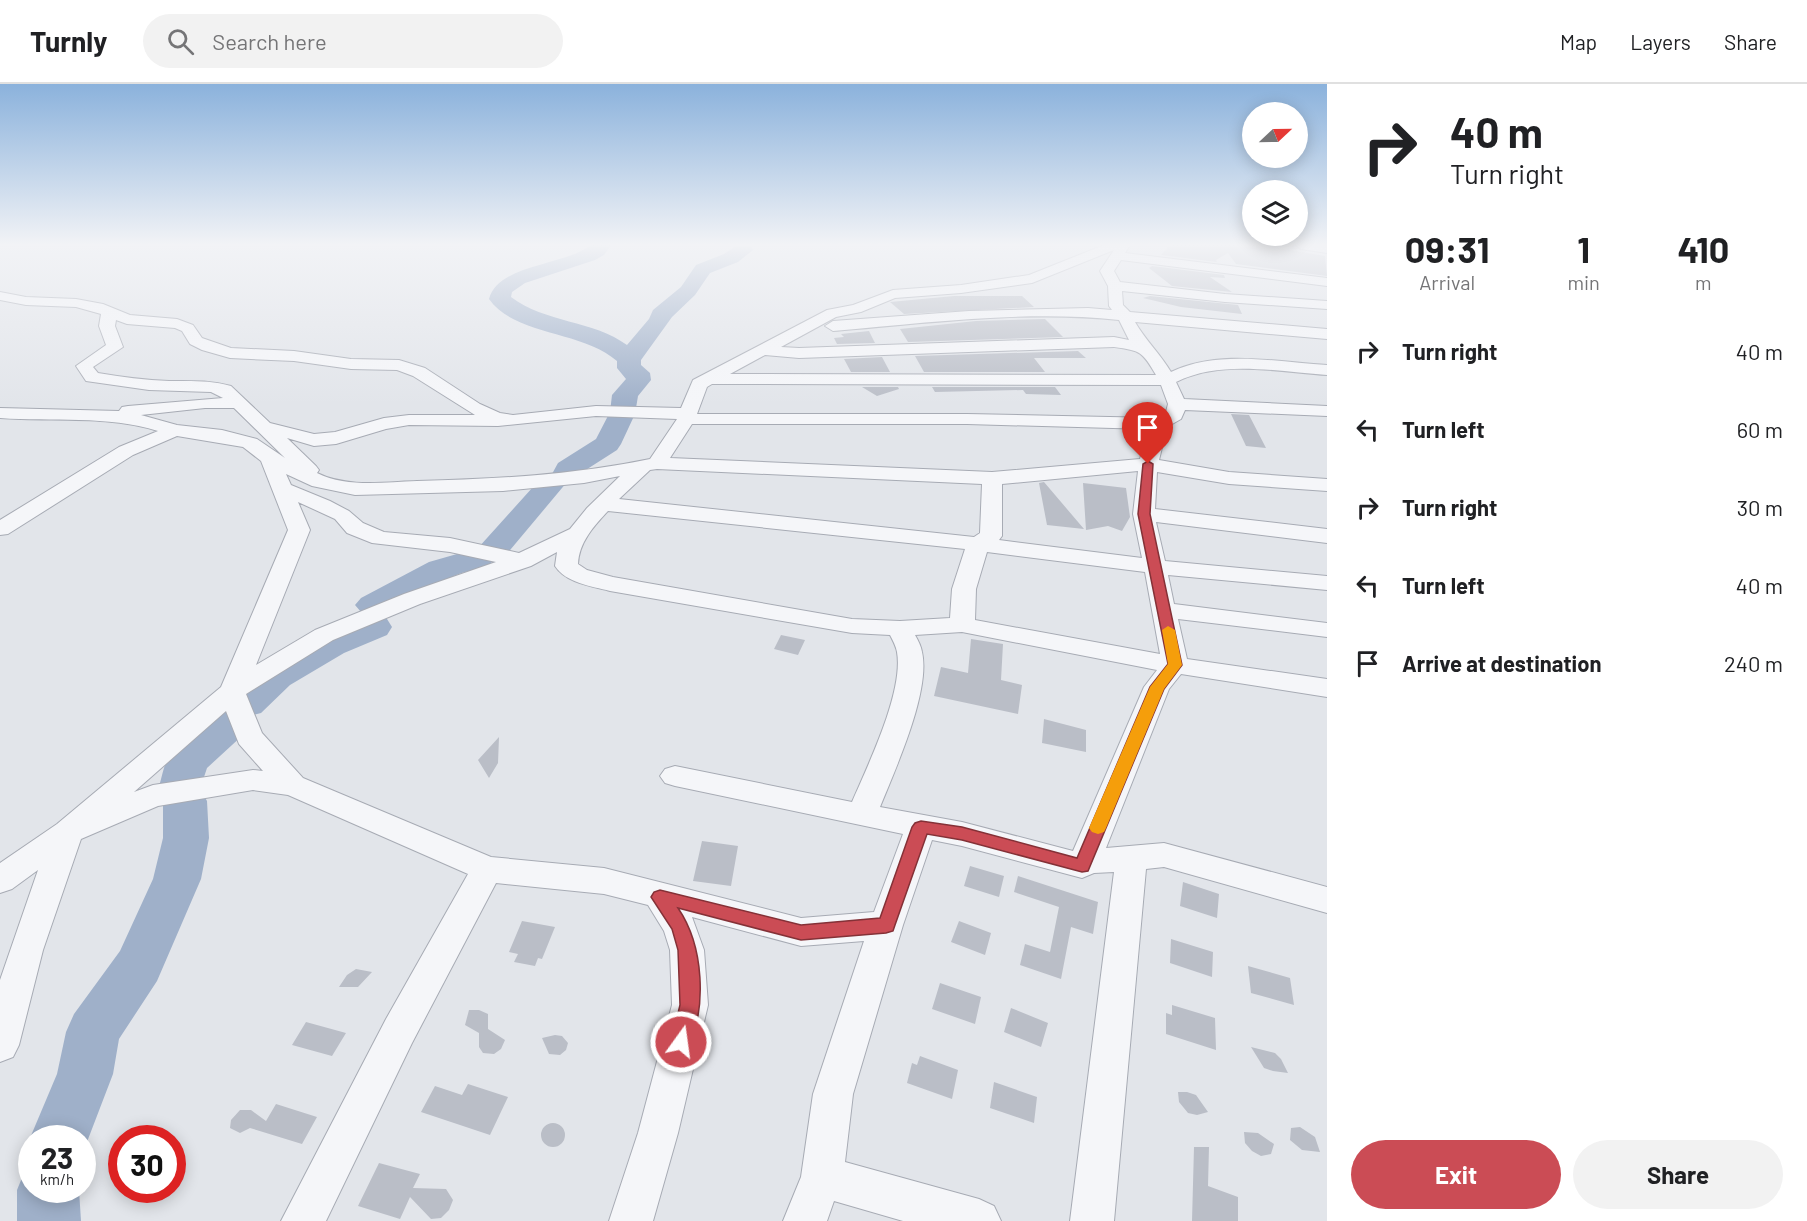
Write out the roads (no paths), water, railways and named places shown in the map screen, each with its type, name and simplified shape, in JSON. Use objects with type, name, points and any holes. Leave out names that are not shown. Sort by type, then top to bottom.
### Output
[{"type":"street","points":[[11,298],[76,303],[98,307],[127,319],[177,324],[188,328],[196,341],[230,353],[294,356],[351,364],[399,365],[419,372],[474,408],[496,418],[513,420]]},
{"type":"street","points":[[579,574],[566,566],[565,558],[577,534],[604,504],[650,465],[687,417],[699,384],[832,313],[856,309],[882,298]]},
{"type":"street","points":[[266,427],[314,440],[336,438],[384,424],[409,420],[476,422],[596,411],[687,417],[967,419],[1159,424],[1175,415],[1177,404],[1167,380],[1146,347],[1137,340],[1124,314],[1116,306],[1116,298]]},
{"type":"street","points":[[1226,298],[1327,305]]},
{"type":"street","points":[[800,329],[969,315],[1088,312],[1124,314],[1229,327],[1327,334]]},
{"type":"street","points":[[109,313],[107,326],[115,347],[84,366],[92,377],[170,386],[213,386],[225,390],[266,427],[319,482]]},
{"type":"street","points":[[761,350],[800,353],[942,346],[1114,342],[1146,347]]},
{"type":"street","points":[[709,379],[1167,380],[1178,372],[1218,363],[1327,370]]},
{"type":"street","points":[[0,413],[39,416],[89,414],[205,403],[226,402],[241,405]]},
{"type":"street","points":[[1177,404],[1327,411]]},
{"type":"street","points":[[89,414],[149,422],[175,430],[250,442],[270,458],[319,482],[354,489],[503,485],[584,477],[650,465],[992,478],[1148,464],[1229,478],[1327,485]]},
{"type":"street","points":[[1159,424],[1148,464],[1144,514],[1175,665]]},
{"type":"street","points":[[0,529],[126,451],[175,430]]},
{"type":"street","points":[[270,458],[284,489],[298,530],[232,691],[249,737],[293,785]]},
{"type":"street","points":[[962,625],[964,589],[978,544],[991,536],[992,478]]},
{"type":"street","points":[[284,489],[323,505],[342,516],[355,528],[380,538],[450,545],[579,574],[610,584],[852,626],[900,628],[962,625],[1175,665],[1327,688]]},
{"type":"street","points":[[604,504],[978,544],[1155,567],[1327,583]]},
{"type":"street","points":[[1144,514],[1327,536]]},
{"type":"street","points":[[0,880],[68,832],[232,691],[324,635],[412,598],[521,561],[577,534]]},
{"type":"street","points":[[1164,610],[1327,630]]},
{"type":"street","points":[[862,816],[894,735],[911,670],[910,654],[900,628]]},
{"type":"street","points":[[675,776],[862,816],[962,834],[1082,866],[1157,687],[1175,665]]},
{"type":"street","points":[[0,1045],[26,950],[68,832],[153,796],[253,780],[293,785],[487,869],[604,881],[801,932],[886,925]]},
{"type":"street","points":[[805,1221],[822,1177],[833,1094],[886,925],[921,827]]},
{"type":"street","points":[[1084,862],[1131,860],[1164,855],[1327,900]]},
{"type":"street","points":[[1092,1221],[1131,860]]},
{"type":"street","points":[[303,1221],[399,1031],[487,869]]},
{"type":"street","points":[[631,1221],[658,1133],[690,1005],[687,950],[680,927],[660,897]]},
{"type":"street","points":[[822,1177],[979,1221]]},
{"type":"waterway","points":[[500,298],[513,309],[529,317],[601,340],[617,348],[629,359]]},
{"type":"waterway","points":[[629,359],[660,320],[661,315],[680,298]]},
{"type":"waterway","points":[[622,410],[625,395],[638,380],[638,373],[629,368],[629,359]]},
{"type":"waterway","points":[[566,474],[568,469],[607,444],[622,414]]},
{"type":"waterway","points":[[494,548],[553,483]]},
{"type":"waterway","points":[[373,605],[441,569],[478,558]]},
{"type":"waterway","points":[[247,704],[276,676],[331,645],[374,627]]},
{"type":"waterway","points":[[182,783],[187,762],[230,724]]},
{"type":"waterway","points":[[65,1125],[85,1074],[93,1032],[139,965],[177,879],[186,838],[185,801]]},
{"type":"waterway","points":[[48,1203],[49,1221]]}]
